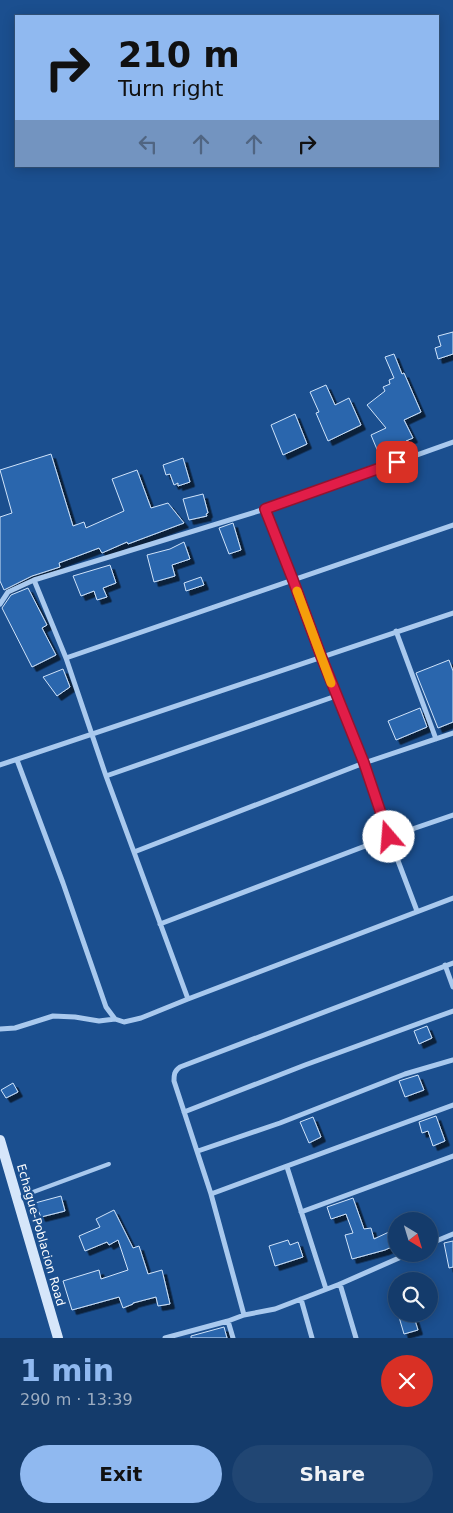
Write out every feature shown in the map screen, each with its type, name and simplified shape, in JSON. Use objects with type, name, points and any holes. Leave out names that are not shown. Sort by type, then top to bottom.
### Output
[{"type":"main road","name":"Echague-Poblacion Road","points":[[0,1140],[58,1338]]},
{"type":"street","points":[[0,604],[8,592],[34,580],[265,509],[453,442]]},
{"type":"street","points":[[265,509],[336,696],[364,763],[417,911]]},
{"type":"street","points":[[66,658],[453,525]]},
{"type":"street","points":[[34,580],[66,658],[106,776],[188,999]]},
{"type":"street","points":[[0,765],[453,612]]},
{"type":"street","points":[[396,631],[436,739]]},
{"type":"street","points":[[106,776],[336,696]]},
{"type":"street","points":[[134,852],[364,763],[453,733]]},
{"type":"street","points":[[17,760],[63,883],[106,1007],[115,1020]]},
{"type":"street","points":[[160,924],[389,837],[453,815]]},
{"type":"street","points":[[0,1030],[15,1028],[54,1016],[124,1022],[141,1018],[453,898]]},
{"type":"street","points":[[244,1315],[212,1194],[174,1081],[174,1075],[180,1067],[453,962]]},
{"type":"street","points":[[445,965],[453,986]]},
{"type":"street","points":[[184,1112],[453,1011]]},
{"type":"street","points":[[198,1151],[280,1123],[405,1074],[453,1060]]},
{"type":"street","points":[[212,1194],[453,1105]]},
{"type":"street","points":[[301,1212],[453,1156]]},
{"type":"street","points":[[286,1167],[326,1289]]},
{"type":"street","points":[[438,1240],[453,1234]]},
{"type":"street","points":[[165,1338],[244,1315],[275,1310],[390,1262]]},
{"type":"street","points":[[340,1284],[356,1338]]},
{"type":"street","points":[[301,1299],[312,1338]]},
{"type":"street","points":[[228,1321],[233,1338]]},
{"type":"lane","points":[[17,1198],[109,1164]]},
{"type":"building","points":[[453,332],[453,354],[438,359],[435,348],[441,346],[438,336]]},
{"type":"building","points":[[394,354],[421,412],[404,420],[413,438],[406,441],[409,446],[381,459],[371,435],[386,428],[367,405],[385,391],[383,387],[390,384],[389,380],[394,378],[385,357]]},
{"type":"building","points":[[326,385],[335,405],[349,398],[361,425],[328,441],[316,413],[319,412],[310,392]]},
{"type":"building","points":[[295,414],[307,444],[283,455],[271,425]]},
{"type":"building","points":[[51,454],[73,526],[84,522],[86,528],[124,511],[112,479],[137,470],[151,508],[168,503],[184,523],[128,544],[127,542],[102,553],[99,548],[59,563],[60,567],[32,576],[4,590],[0,581],[0,517],[12,513],[0,470]]},
{"type":"building","points":[[183,458],[190,482],[178,486],[178,483],[174,485],[170,474],[166,475],[163,465]]},
{"type":"building","points":[[203,494],[208,513],[206,514],[207,516],[189,520],[183,499]]},
{"type":"building","points":[[233,523],[241,550],[229,554],[219,528]]},
{"type":"building","points":[[184,542],[190,559],[172,565],[175,576],[154,582],[147,555],[170,549]]},
{"type":"building","points":[[110,565],[116,583],[103,588],[107,597],[97,600],[94,591],[81,596],[73,576]]},
{"type":"building","points":[[201,577],[204,585],[186,591],[184,583]]},
{"type":"building","points":[[28,588],[47,625],[42,628],[56,655],[32,667],[2,608],[11,595]]},
{"type":"building","points":[[449,660],[453,671],[453,722],[438,728],[416,673]]},
{"type":"building","points":[[63,669],[70,687],[57,696],[43,677]]},
{"type":"building","points":[[420,708],[427,727],[396,740],[388,721]]},
{"type":"building","points":[[427,1026],[432,1038],[419,1044],[414,1031]]},
{"type":"building","points":[[418,1075],[424,1090],[405,1097],[399,1081]]},
{"type":"building","points":[[13,1083],[18,1092],[6,1098],[1,1090]]},
{"type":"building","points":[[436,1116],[445,1141],[433,1146],[428,1131],[422,1133],[419,1122]]},
{"type":"building","points":[[313,1117],[321,1137],[309,1143],[300,1122]]},
{"type":"building","points":[[61,1196],[65,1211],[41,1217],[35,1203]]},
{"type":"building","points":[[353,1198],[364,1229],[371,1228],[374,1239],[388,1232],[388,1249],[352,1259],[345,1235],[353,1233],[346,1214],[331,1219],[327,1207]]},
{"type":"building","points":[[114,1210],[133,1248],[139,1246],[148,1274],[162,1270],[170,1304],[158,1306],[156,1297],[133,1303],[123,1308],[119,1297],[72,1310],[63,1281],[99,1270],[101,1279],[128,1270],[118,1240],[109,1245],[107,1242],[85,1251],[79,1236],[100,1227],[96,1219]]},
{"type":"building","points":[[288,1240],[290,1245],[298,1242],[303,1257],[275,1266],[269,1246]]},
{"type":"building","points":[[453,1241],[453,1267],[449,1268],[444,1243]]},
{"type":"building","points":[[400,1322],[416,1322],[418,1330],[404,1334]]},
{"type":"building","points":[[224,1327],[227,1338],[191,1338],[191,1336]]},
{"type":"slow traffic","points":[[297,591],[331,683]]},
{"type":"route","points":[[389,837],[364,763],[265,509],[397,462]]}]
